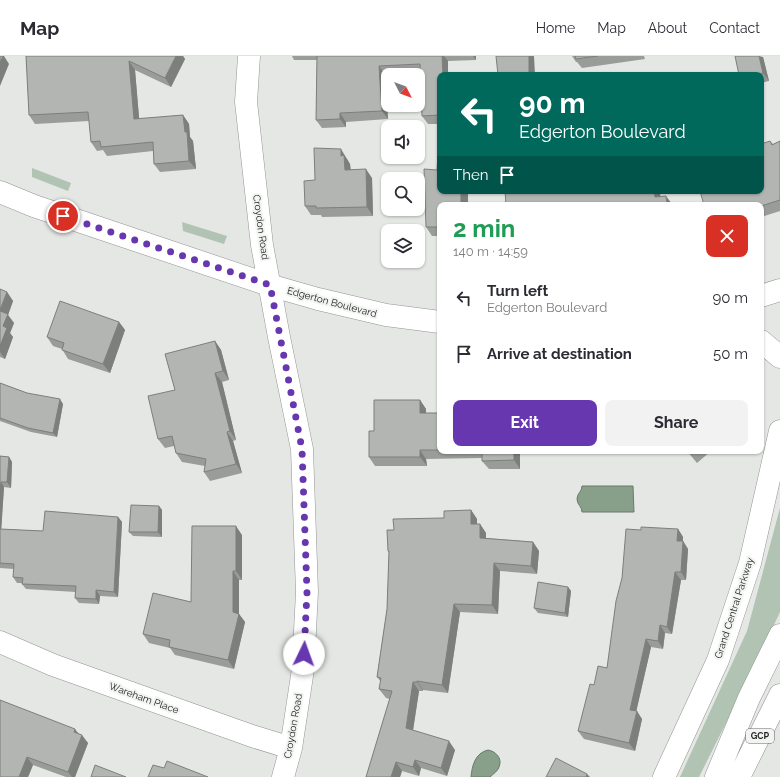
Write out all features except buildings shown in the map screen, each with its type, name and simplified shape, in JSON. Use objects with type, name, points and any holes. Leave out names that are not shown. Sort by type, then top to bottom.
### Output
[{"type":"main road","name":"Croydon Road","points":[[249,56],[246,102],[262,246],[302,449],[307,592],[303,669],[291,748],[283,777]]},
{"type":"main road","name":"Edgerton Boulevard","points":[[0,192],[34,206],[270,285],[318,299],[386,315],[437,322]]},
{"type":"main road","points":[[764,295],[780,290]]},
{"type":"main road","points":[[764,344],[780,358]]},
{"type":"main road","name":"Grand Central Parkway","points":[[664,777],[720,652],[750,563],[780,431]]},
{"type":"main road","points":[[716,777],[749,698],[780,635]]},
{"type":"main road","name":"Wareham Place","points":[[0,642],[75,673],[252,736],[291,748]]},
{"type":"main road","name":"GCP","points":[[740,777],[780,695]]},
{"type":"shaded area","points":[[32,168],[71,183],[68,191],[32,177]]},
{"type":"shaded area","points":[[182,222],[227,236],[224,244],[183,231]]},
{"type":"shaded area","points":[[582,486],[633,486],[634,512],[582,512],[577,499]]},
{"type":"shaded area","points":[[780,508],[780,612],[699,777],[680,777],[747,631]]},
{"type":"shaded area","points":[[488,750],[496,753],[499,758],[500,764],[498,770],[490,777],[471,777],[475,760],[480,754]]},
{"type":"route","points":[[63,216],[270,285],[302,449],[307,592],[304,654]]}]
